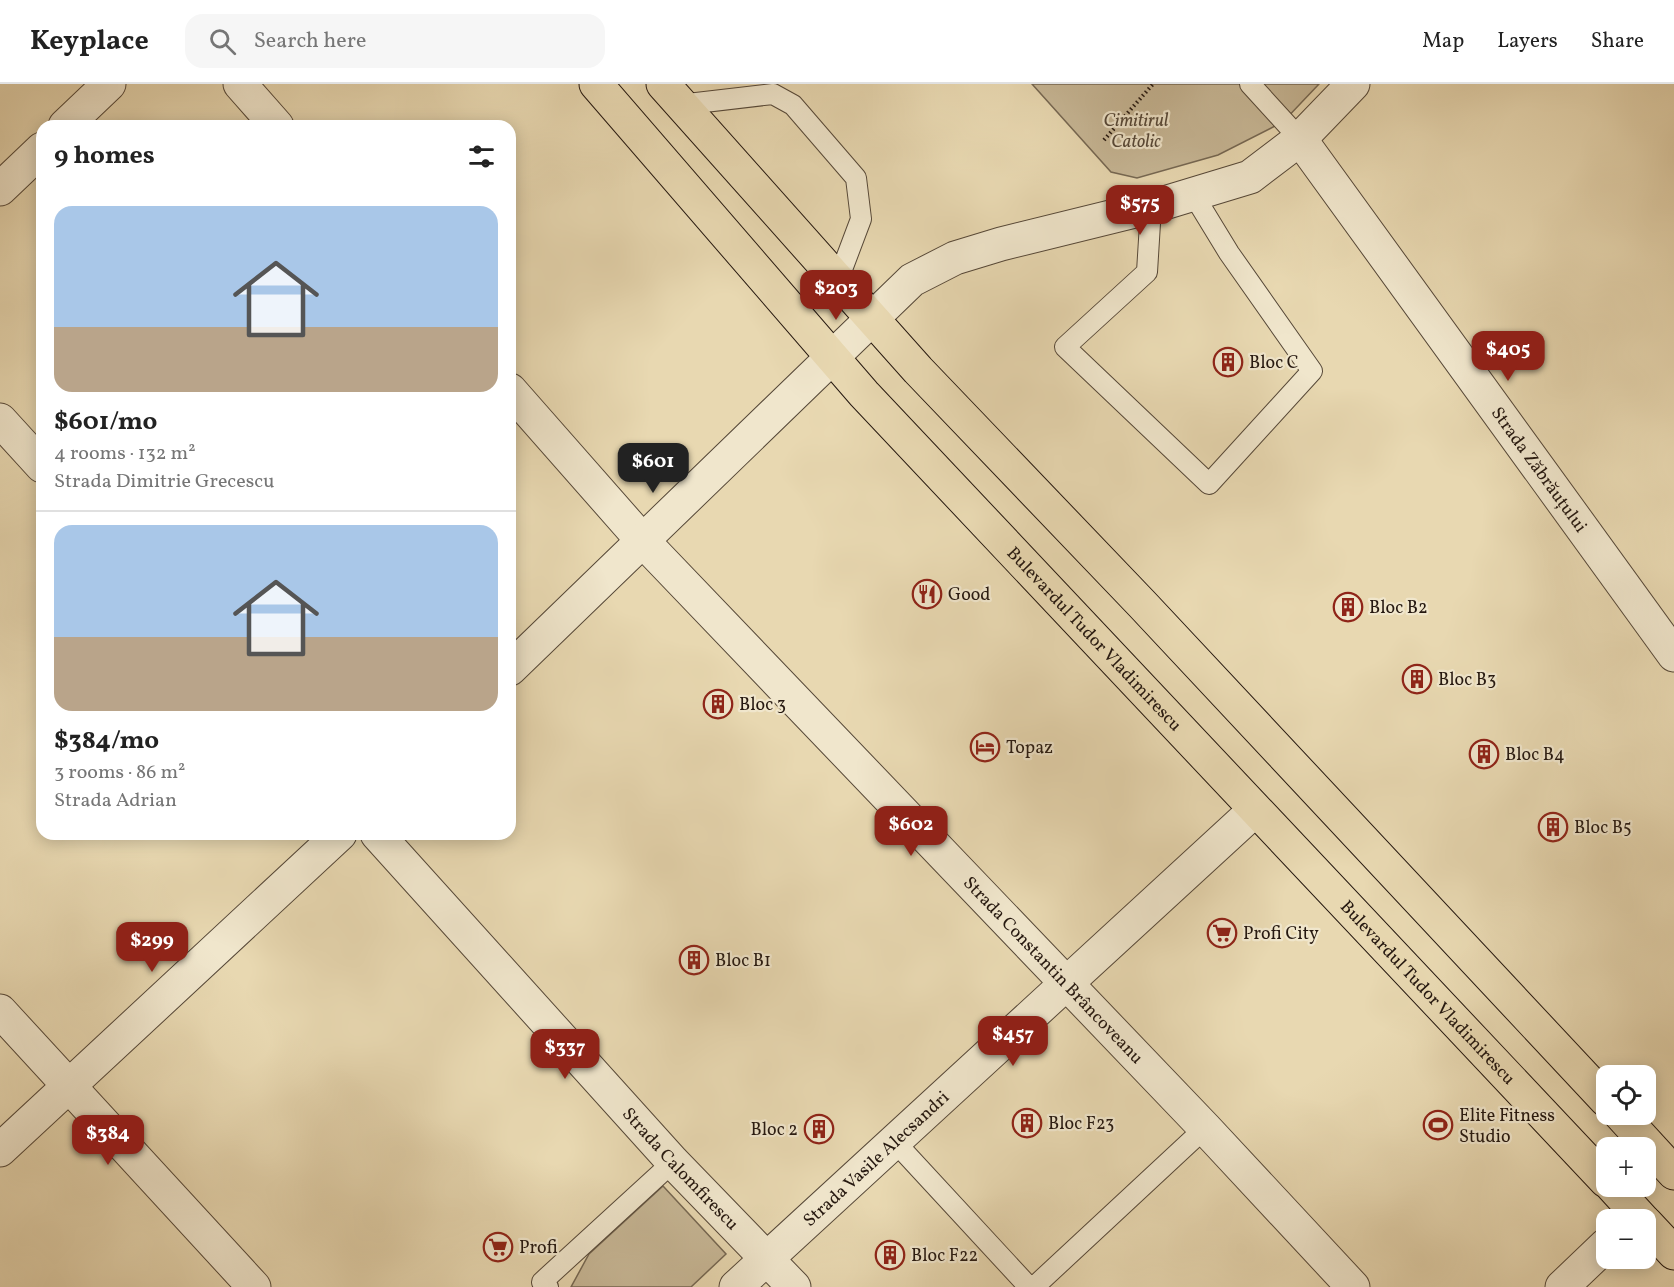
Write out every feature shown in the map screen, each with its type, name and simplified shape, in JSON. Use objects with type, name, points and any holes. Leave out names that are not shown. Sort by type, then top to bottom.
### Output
[{"type":"main road","name":"Bulevardul Tudor Vladimirescu","points":[[596,84],[872,403],[1596,1170]]},
{"type":"main road","points":[[671,94],[873,320],[1596,1089]]},
{"type":"main road","points":[[1630,1125],[1674,1173]]},
{"type":"main road","points":[[1621,1197],[1631,1209]]},
{"type":"main road","points":[[1656,1235],[1674,1253]]},
{"type":"street","points":[[240,84],[272,120]]},
{"type":"street","points":[[516,663],[834,358],[912,280],[955,258],[1001,243],[1152,207],[1250,177],[1300,139],[1353,84]]},
{"type":"street","points":[[70,120],[96,88]]},
{"type":"street","name":"Strada Zăbrăuțului","points":[[1300,139],[1674,655]]},
{"type":"street","points":[[0,189],[36,155]]},
{"type":"street","name":"Strada Constantin Brâncoveanu","points":[[516,397],[642,540],[1067,983],[1353,1287]]},
{"type":"street","points":[[0,420],[36,459]]},
{"type":"street","name":"Strada Vasile Alecsandri","points":[[736,1287],[1255,810]]},
{"type":"street","points":[[0,1150],[333,840]]},
{"type":"street","name":"Strada Calomfirescu","points":[[382,840],[673,1162],[794,1287]]},
{"type":"street","points":[[0,1011],[254,1287]]},
{"type":"street","points":[[1562,1287],[1596,1255]]},
{"type":"lane","points":[[1250,84],[1300,139]]},
{"type":"lane","points":[[671,94],[773,94],[793,105],[855,178],[861,219],[838,280]]},
{"type":"lane","points":[[1152,207],[1147,272],[1065,347],[1209,484],[1312,371],[1229,253],[1193,194]]},
{"type":"lane","points":[[1034,1287],[1205,1128]]},
{"type":"lane","points":[[895,1142],[1029,1287]]},
{"type":"lane","points":[[548,1287],[542,1282],[673,1162]]},
{"type":"path","points":[[1104,140],[1153,84]]},
{"type":"green space","name":"Cimitirul Catolic","points":[[1032,84],[1319,84],[1283,122],[1218,155],[1137,178],[1111,172]]},
{"type":"green space","points":[[663,1186],[726,1254],[691,1287],[571,1287],[589,1254]]},
{"type":"place","name":"Bloc C","points":[[1228,362]]},
{"type":"place","name":"Good","points":[[927,594]]},
{"type":"place","name":"Bloc B2","points":[[1348,607]]},
{"type":"place","name":"Bloc B3","points":[[1417,679]]},
{"type":"place","name":"Bloc 3","points":[[718,704]]},
{"type":"place","name":"Topaz","points":[[985,747]]},
{"type":"place","name":"Bloc B4","points":[[1484,754]]},
{"type":"place","name":"Bloc B5","points":[[1553,827]]},
{"type":"place","name":"Profi City","points":[[1222,933]]},
{"type":"place","name":"Bloc B1","points":[[694,960]]},
{"type":"place","name":"Bloc F23","points":[[1027,1123]]},
{"type":"place","name":"Elite Fitness Studio","points":[[1438,1125]]},
{"type":"place","name":"Bloc 2","points":[[819,1129]]},
{"type":"place","name":"Profi","points":[[498,1247]]},
{"type":"place","name":"Bloc F22","points":[[890,1255]]}]
